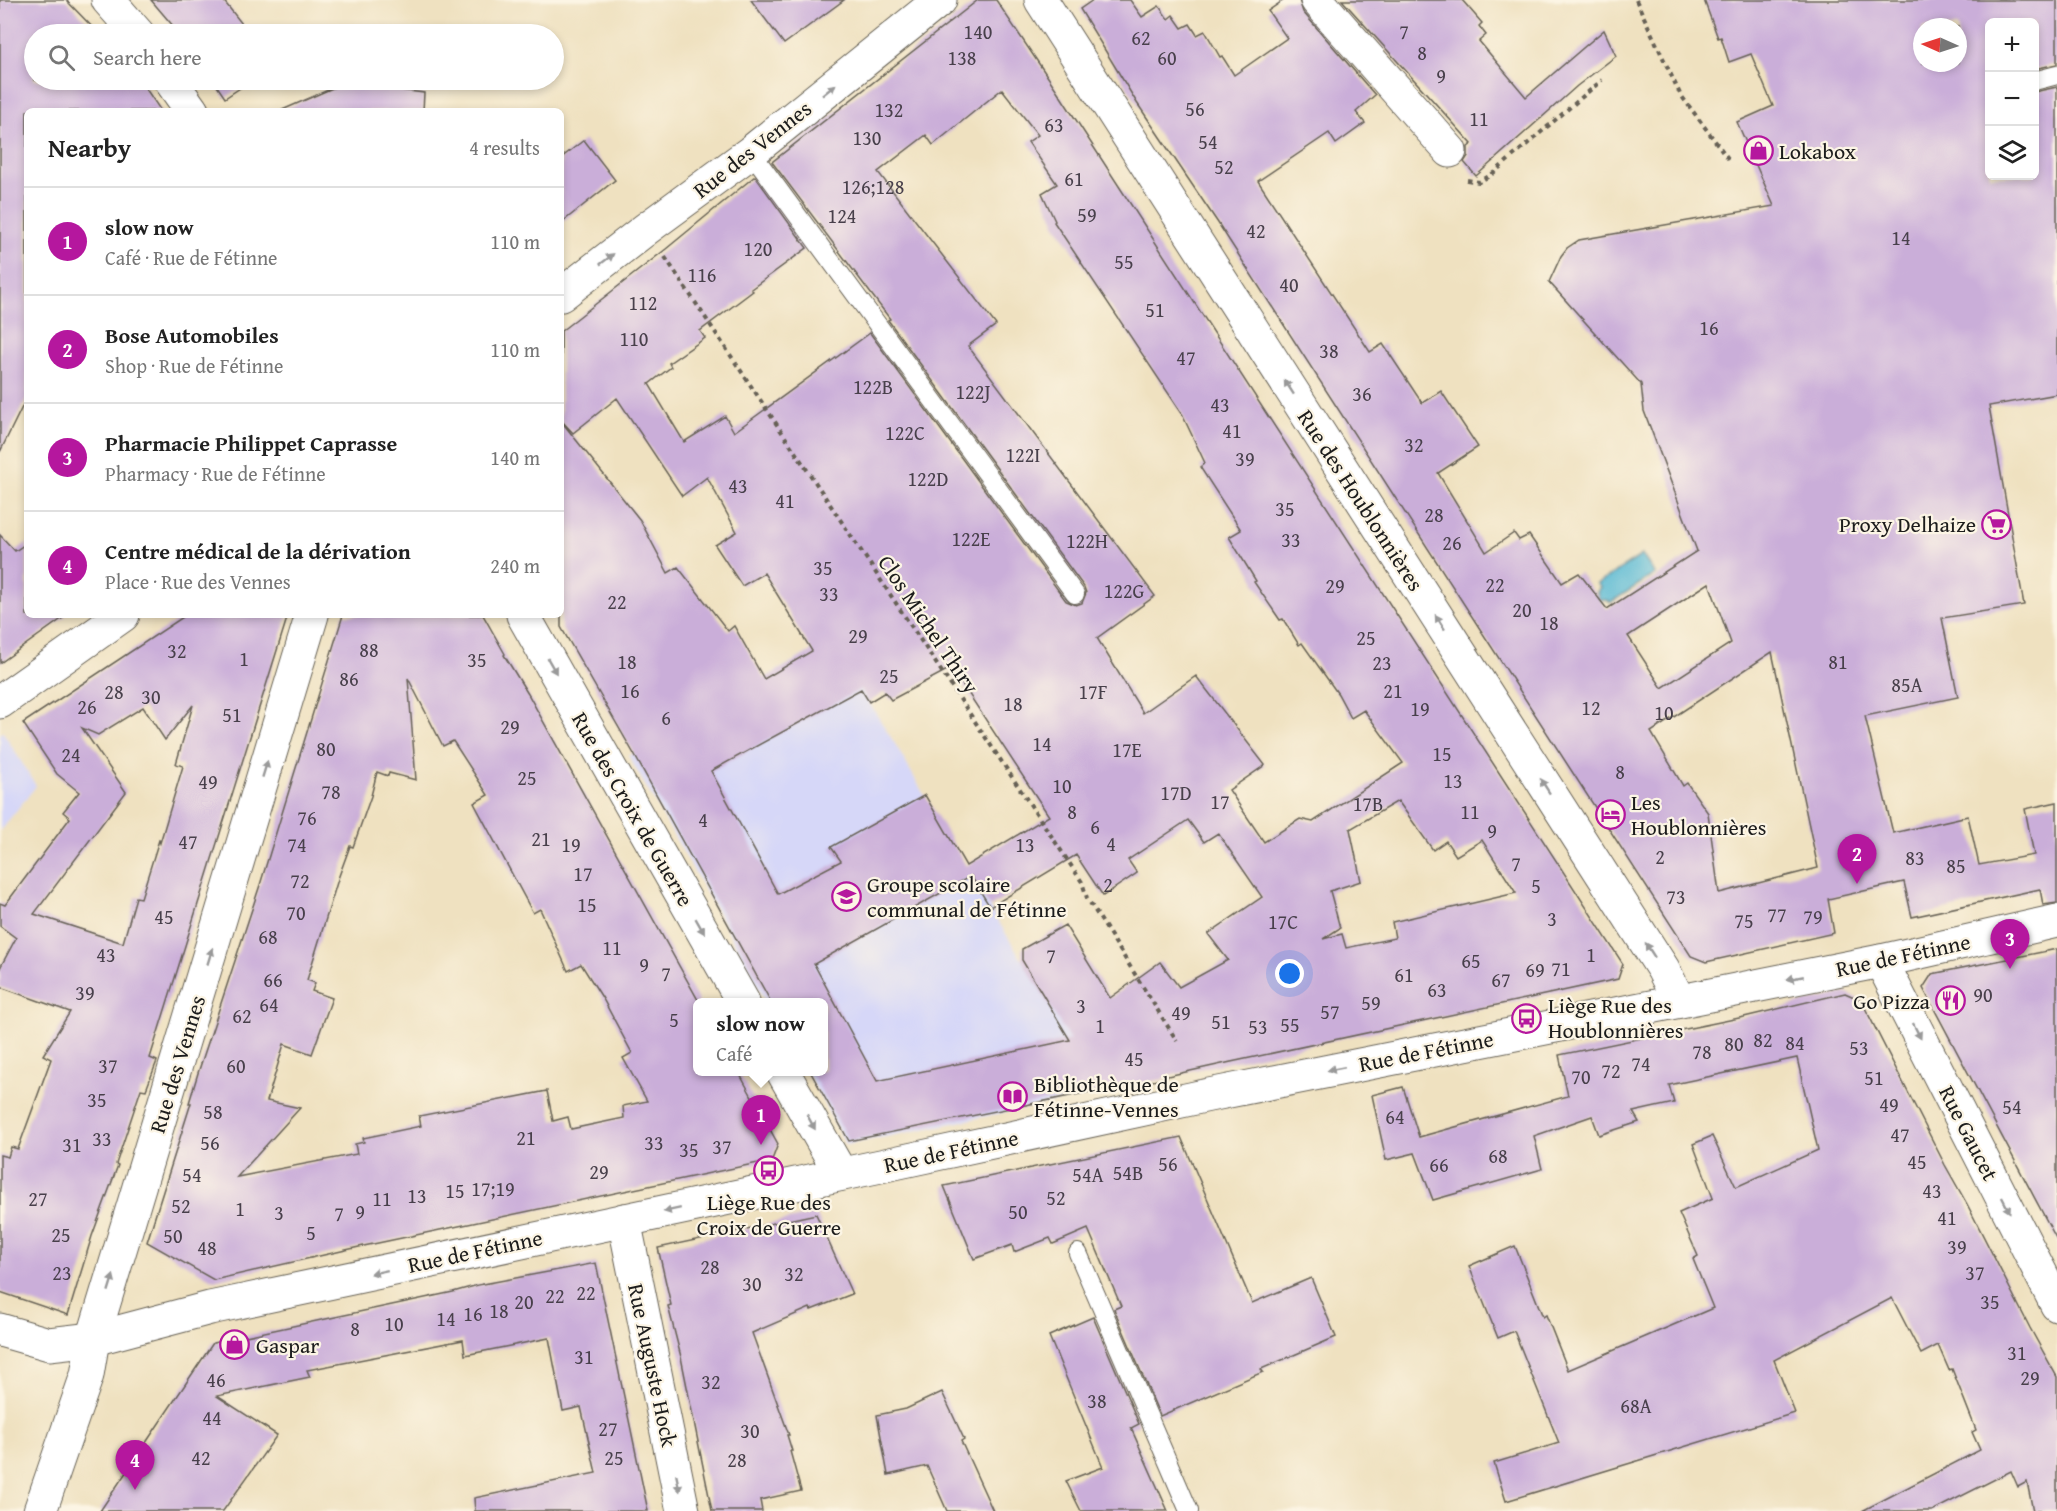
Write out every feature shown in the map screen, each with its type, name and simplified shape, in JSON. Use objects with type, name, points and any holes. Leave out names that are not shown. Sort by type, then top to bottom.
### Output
[{"type":"street","points":[[108,0],[129,24]]},
{"type":"street","name":"Rue des Vennes","points":[[564,293],[646,229],[752,152],[940,0]]},
{"type":"street","name":"Rue des Houblonnières","points":[[1041,0],[1663,969],[1679,1001]]},
{"type":"street","points":[[1317,0],[1450,151]]},
{"type":"street","points":[[177,90],[190,108]]},
{"type":"street","points":[[0,702],[119,618]]},
{"type":"street","name":"Rue des Vennes","points":[[40,1511],[87,1375],[93,1339],[311,618]]},
{"type":"street","name":"Rue des Croix de Guerre","points":[[525,618],[741,998]]},
{"type":"street","name":"Rue de Fétinne","points":[[0,1330],[49,1344],[93,1339],[210,1308],[1209,1095],[1881,961],[2057,921]]},
{"type":"street","name":"Rue Gaucet","points":[[1881,961],[2057,1305]]},
{"type":"street","points":[[786,1076],[841,1174]]},
{"type":"street","name":"Rue Auguste Hock","points":[[624,1220],[683,1511]]},
{"type":"lane","points":[[2039,80],[2057,75]]},
{"type":"lane","points":[[752,152],[1075,594]]},
{"type":"lane","points":[[1078,1253],[1189,1511]]},
{"type":"path","points":[[1636,0],[1680,94],[1730,161]]},
{"type":"path","points":[[1450,151],[1467,181],[1479,182],[1491,175],[1602,80]]},
{"type":"path","name":"Clos Michel Thiry","points":[[646,229],[1082,882],[1087,898],[1177,1041]]},
{"type":"shaded area","name":"Groupe scolaire communal de Fétinne","points":[[830,640],[895,744],[977,887],[1076,1047],[1100,1093],[846,1145],[809,1076],[828,1076],[828,998],[764,998],[628,755],[634,754]]},
{"type":"shaded area","points":[[3,732],[36,786],[0,831],[0,734]]},
{"type":"water","points":[[1642,555],[1655,574],[1610,603],[1599,599],[1597,592],[1600,587],[1597,584]]},
{"type":"building","points":[[0,0],[66,0],[89,24],[24,24],[24,90],[147,90],[159,108],[24,108],[24,403],[0,452]]},
{"type":"building","points":[[151,0],[223,0],[242,24],[171,24]]},
{"type":"building","points":[[751,0],[844,0],[784,44]]},
{"type":"building","points":[[978,0],[996,0],[1623,964],[1618,979],[1163,1077],[1164,1079],[849,1141],[813,1076],[828,1076],[828,998],[769,998],[561,627],[561,618],[564,618],[564,425],[640,520],[668,573],[678,567],[728,631],[734,626],[764,679],[812,651],[764,573],[742,586],[715,545],[737,532],[707,477],[682,496],[617,398],[573,433],[564,423],[564,329],[755,176],[807,248],[751,289],[753,291],[700,331],[705,338],[669,363],[671,367],[649,384],[684,442],[725,416],[734,432],[870,333],[1066,601],[1076,605],[1082,603],[1086,593],[1084,587],[888,320],[890,319],[772,162]],"holes":[[[1002,89],[1038,135],[1028,142],[1057,184],[1042,193],[1054,222],[1181,412],[1205,463],[1200,467],[1241,530],[1229,537],[1256,581],[1254,582],[1280,620],[1283,619],[1299,645],[1302,643],[1338,694],[1351,718],[1364,710],[1403,763],[1313,822],[1300,819],[1264,842],[1229,790],[1265,765],[1196,676],[1143,713],[1097,638],[1155,596],[968,346],[996,325],[878,172],[926,135],[933,145]],[[949,669],[956,681],[959,679],[1049,816],[966,866],[925,795],[831,847],[841,861],[778,894],[711,771],[861,689],[869,702],[885,692],[891,700]],[[1398,801],[1433,850],[1446,841],[1456,856],[1482,840],[1516,893],[1392,922],[1395,938],[1346,948],[1342,934],[1323,939],[1340,928],[1330,891],[1361,881],[1350,829]],[[1188,820],[1204,842],[1218,833],[1262,897],[1208,934],[1228,960],[1179,987],[1160,962],[1110,998],[1065,925],[1022,949],[1022,960],[1070,1040],[877,1081],[814,964],[971,876],[990,907],[1076,855],[1103,896],[1137,873],[1128,860]]]},
{"type":"building","points":[[1093,0],[1130,0],[1142,17],[1159,6],[1168,19],[1173,15],[1182,28],[1190,24],[1197,35],[1205,31],[1234,75],[1287,38],[1268,11],[1284,0],[1299,0],[1303,12],[1375,95],[1356,112],[1365,123],[1336,144],[1329,133],[1258,181],[1370,352],[1383,344],[1422,403],[1441,391],[1478,447],[1438,473],[1486,552],[1514,533],[1519,540],[1529,535],[1562,583],[1579,573],[1607,609],[1697,551],[1644,411],[1641,384],[1549,282],[1561,256],[1567,248],[1579,240],[1774,206],[1737,122],[1773,106],[1751,54],[1729,62],[1721,37],[1718,38],[1704,0],[2057,0],[2057,64],[2039,68],[2039,18],[1985,18],[1985,180],[2039,180],[2039,91],[2057,87],[2057,394],[1989,406],[2024,605],[1942,618],[1958,697],[1865,716],[1893,833],[1968,816],[1979,865],[2034,855],[2025,809],[2057,802],[2057,903],[2043,905],[2040,889],[1912,917],[1904,882],[1828,899],[1834,933],[1706,962],[1691,956],[1218,223],[1137,103],[1080,9]],"holes":[[[1709,583],[1731,643],[1662,688],[1628,636]],[[1772,652],[1818,868],[1719,893],[1708,813],[1687,783],[1683,786],[1651,732]]]},
{"type":"building","points":[[1342,0],[1462,0],[1482,23],[1479,26],[1486,35],[1479,41],[1526,97],[1604,30],[1616,56],[1577,86],[1476,176],[1464,162],[1468,156],[1468,147],[1472,144]]},
{"type":"building","points":[[220,90],[237,90],[225,98]]},
{"type":"building","points":[[328,90],[400,90],[424,93],[423,108],[287,108]]},
{"type":"building","points":[[584,140],[615,180],[564,221],[564,156]]},
{"type":"building","points":[[0,535],[15,551],[24,545],[24,618],[63,618],[0,663]]},
{"type":"building","points":[[181,618],[287,618],[150,1058],[157,1061],[146,1090],[141,1089],[68,1315],[0,1292],[0,1155],[8,1157],[11,1147],[18,1149],[51,1059],[43,1055],[70,1012],[0,987],[0,968],[16,938],[0,926],[0,903],[5,905],[70,818],[63,812],[79,792],[57,774],[23,723]],"holes":[[[193,705],[176,764],[183,766],[160,843],[159,840],[141,898],[136,897],[123,943],[34,914],[126,792],[82,728],[98,735],[143,707],[165,740]]]},
{"type":"building","points":[[342,618],[485,618],[697,998],[693,998],[693,1076],[741,1076],[778,1144],[772,1160],[214,1280],[147,1242],[191,1103],[189,1103],[260,885]],"holes":[[[408,678],[443,746],[453,741],[488,795],[474,803],[533,913],[540,909],[568,971],[581,964],[603,999],[632,1053],[623,1058],[647,1101],[623,1106],[624,1118],[571,1129],[568,1117],[553,1121],[547,1091],[419,1116],[421,1126],[363,1138],[364,1142],[355,1144],[357,1154],[237,1177],[300,1108],[267,1101],[284,1044],[312,1054],[332,998],[312,991],[315,983],[307,980],[339,876],[350,846],[353,847],[377,772],[416,780]]]},
{"type":"building","points":[[2057,949],[2057,1240],[1923,988],[1932,974]]},
{"type":"building","points":[[1845,993],[1861,1000],[2057,1377],[2057,1511],[2033,1511],[2027,1482],[2018,1487],[2011,1471],[1932,1511],[1862,1511],[1980,1450],[1972,1432],[1976,1430],[1952,1369],[1949,1370],[1938,1345],[1921,1354],[1892,1298],[1774,1360],[1795,1413],[1506,1501],[1494,1463],[1559,1443],[1514,1331],[1498,1338],[1469,1266],[1515,1246],[1543,1317],[1546,1315],[1568,1370],[1713,1308],[1693,1259],[1698,1256],[1679,1213],[1713,1198],[1693,1144],[1712,1136],[1736,1187],[1818,1150],[1797,1058],[1669,1085],[1674,1103],[1633,1112],[1639,1122],[1599,1135],[1592,1116],[1534,1136],[1542,1169],[1433,1200],[1415,1153],[1386,1160],[1372,1095],[1403,1087],[1419,1137],[1568,1096],[1559,1055],[1744,1017]]},
{"type":"building","points":[[1181,1137],[1252,1303],[1311,1278],[1336,1337],[1261,1369],[1263,1372],[1160,1416],[1114,1309],[1121,1306],[1088,1229],[1053,1244],[1050,1238],[1014,1252],[1012,1245],[974,1259],[944,1186]]},
{"type":"building","points":[[816,1214],[852,1294],[811,1310],[810,1308],[752,1333],[789,1435],[787,1435],[792,1451],[790,1451],[801,1491],[760,1500],[762,1511],[712,1511],[681,1357],[668,1306],[671,1305],[658,1248]]},
{"type":"building","points":[[596,1263],[648,1511],[475,1511],[474,1498],[596,1473],[581,1407],[563,1411],[549,1338],[465,1355],[463,1340],[307,1370],[310,1377],[217,1396],[277,1435],[223,1511],[100,1511],[213,1343],[478,1285]]},
{"type":"building","points":[[1093,1317],[1139,1424],[1131,1428],[1168,1511],[1081,1511],[1066,1481],[1103,1467],[1049,1336]]},
{"type":"building","points":[[942,1392],[964,1439],[961,1441],[993,1511],[947,1511],[927,1466],[888,1475],[877,1415],[906,1409]]},
{"type":"place","name":"Lokabox","points":[[1758,151]]},
{"type":"place","name":"Proxy Delhaize","points":[[1997,524]]},
{"type":"place","name":"Les Houblonnières","points":[[1610,815]]},
{"type":"place","name":"Bose Automobiles","points":[[1857,884]]},
{"type":"place","name":"Groupe scolaire communal de Fétinne","points":[[846,897]]},
{"type":"place","name":"Pharmacie Philippet Caprasse","points":[[2010,969]]},
{"type":"place","name":"Go Pizza","points":[[1951,1001]]},
{"type":"place","name":"Liège Rue des Houblonnières","points":[[1527,1018]]},
{"type":"place","name":"Bibliothèque de Fétinne-Vennes","points":[[1013,1097]]},
{"type":"place","name":"slow now","points":[[761,1145]]},
{"type":"place","name":"Liège Rue des Croix de Guerre","points":[[769,1170]]},
{"type":"place","name":"Gaspar","points":[[235,1345]]},
{"type":"place","name":"Centre médical de la dérivation","points":[[135,1490]]}]
